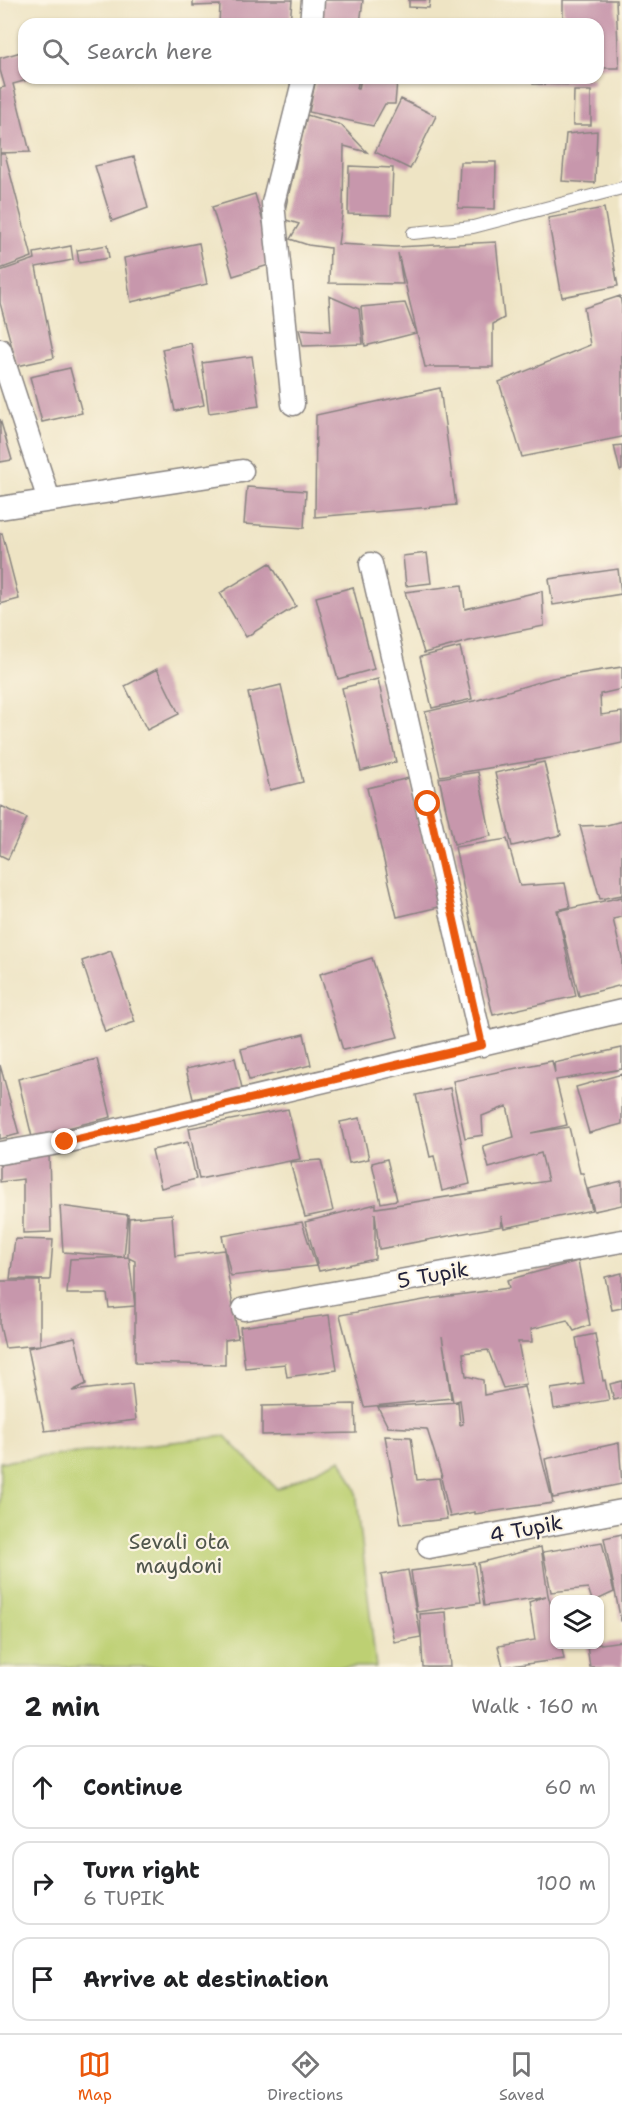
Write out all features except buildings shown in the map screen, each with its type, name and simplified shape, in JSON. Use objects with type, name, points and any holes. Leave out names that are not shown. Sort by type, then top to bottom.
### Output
[{"type":"street","points":[[311,18],[313,0]]},
{"type":"street","points":[[293,404],[273,203],[303,84]]},
{"type":"street","points":[[0,350],[49,500]]},
{"type":"street","points":[[0,508],[242,471]]},
{"type":"street","points":[[371,564],[482,1045]]},
{"type":"street","points":[[0,1153],[65,1142],[622,1011]]},
{"type":"street","name":"5 Tupik","points":[[244,1309],[622,1241]]},
{"type":"street","name":"4 Tupik","points":[[429,1547],[622,1511]]},
{"type":"lane","points":[[413,233],[473,227],[622,188]]},
{"type":"green space","name":"Sevali ota maydoni","points":[[225,1436],[277,1489],[341,1459],[356,1490],[376,1667],[0,1667],[0,1462]]},
{"type":"route","points":[[65,1142],[482,1045],[428,804]]}]
